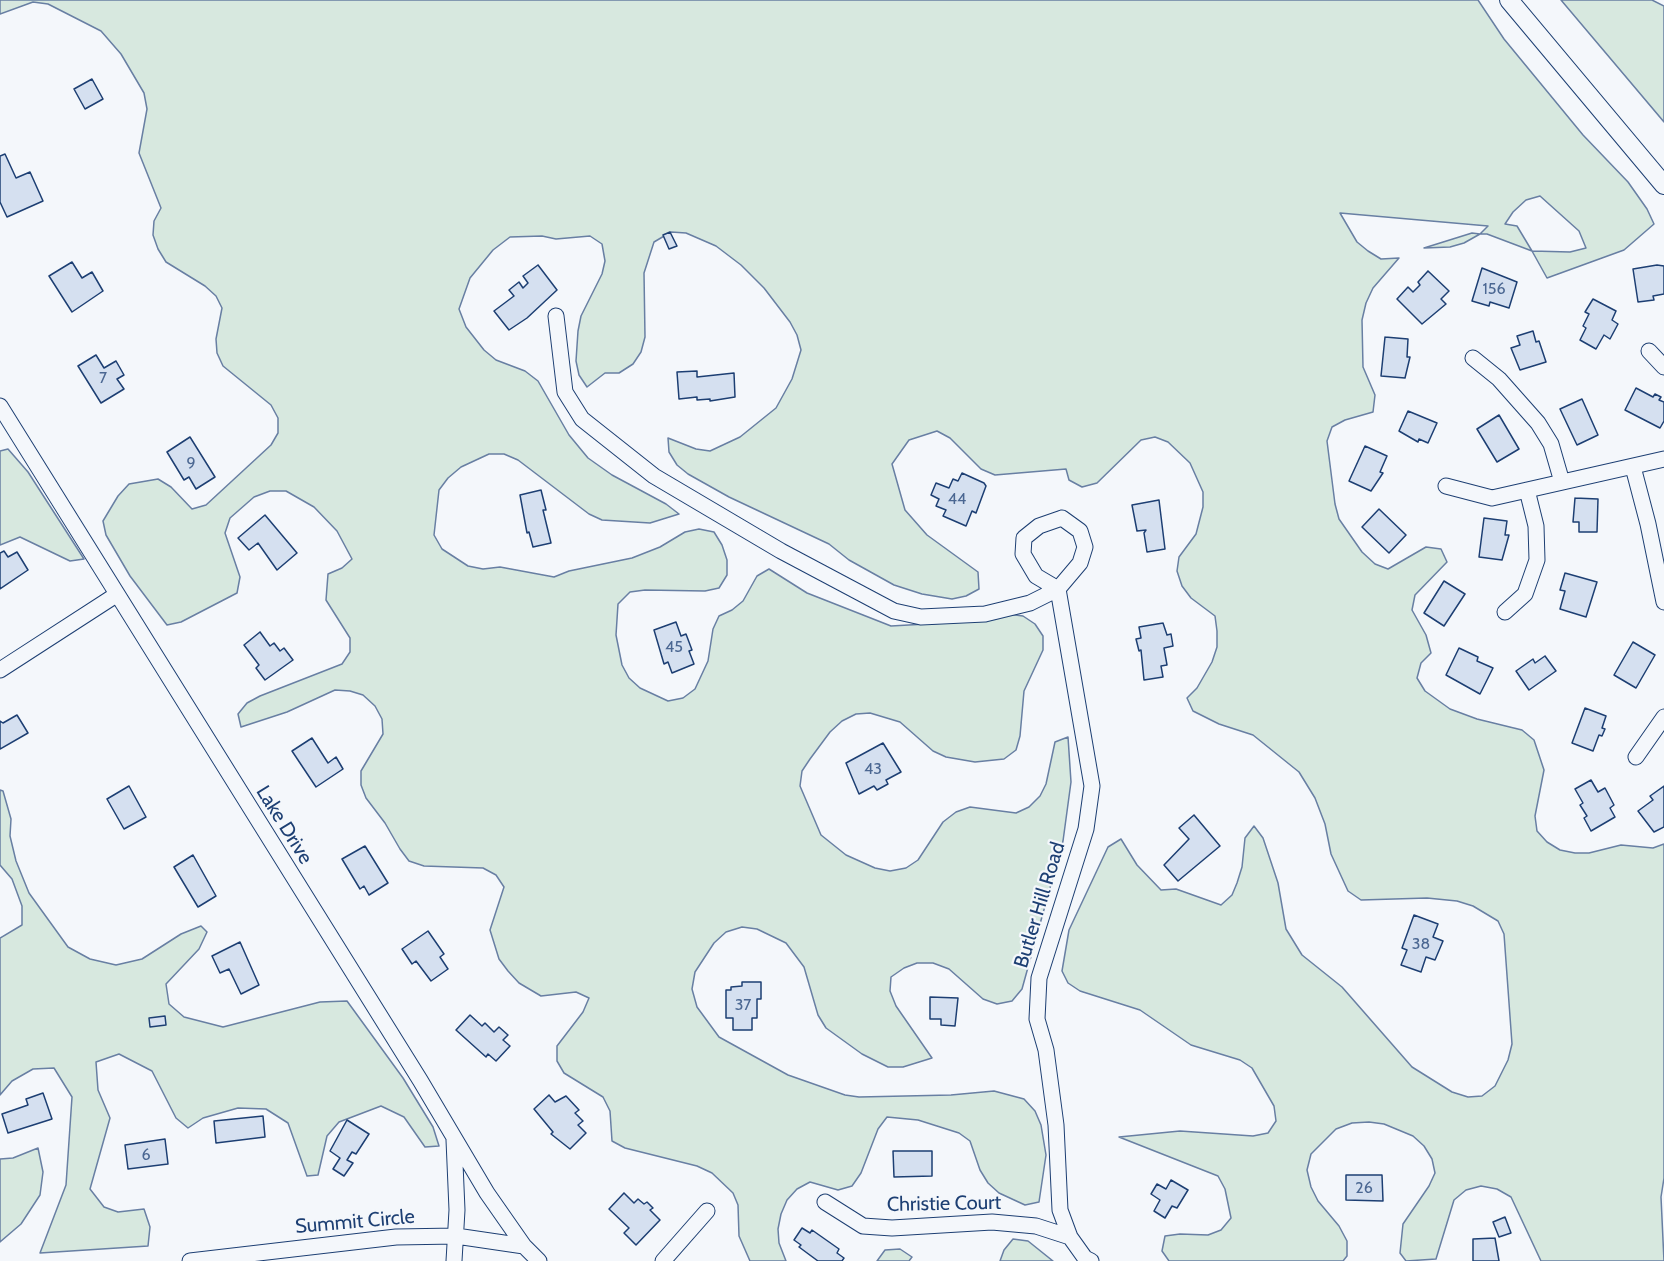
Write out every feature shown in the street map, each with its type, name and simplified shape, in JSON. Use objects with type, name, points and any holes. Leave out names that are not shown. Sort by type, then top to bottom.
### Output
[{"type":"street","points":[[1509,0],[1664,185]]},
{"type":"street","points":[[556,316],[565,392],[582,419],[654,476],[781,551],[894,611],[921,617],[985,614],[1030,603],[1058,589],[1080,563],[1085,548],[1080,531],[1062,518],[1039,526],[1024,538],[1023,554],[1036,576],[1058,589]]},
{"type":"street","points":[[1649,351],[1664,367]]},
{"type":"street","points":[[1473,358],[1499,379],[1538,423],[1551,444],[1562,482]]},
{"type":"street","name":"Lake Drive","points":[[0,406],[487,1193],[524,1246],[538,1261]]},
{"type":"street","points":[[1446,486],[1492,498],[1664,459]]},
{"type":"street","points":[[1633,467],[1648,524],[1664,602]]},
{"type":"street","points":[[1505,612],[1525,594],[1537,560],[1536,526],[1527,490]]},
{"type":"street","name":"Butler Hill Road","points":[[1058,589],[1092,786],[1086,829],[1052,934],[1039,985],[1037,1019],[1046,1050],[1056,1125],[1060,1210],[1070,1237],[1085,1258],[1091,1261]]},
{"type":"street","points":[[0,670],[116,595]]},
{"type":"street","points":[[1636,757],[1664,717]]},
{"type":"street","points":[[454,1137],[456,1236],[454,1261]]},
{"type":"street","name":"Christie Court","points":[[825,1202],[862,1226],[892,1228],[992,1222],[1036,1226],[1070,1237]]},
{"type":"street","points":[[663,1261],[707,1211]]},
{"type":"street","name":"Summit Circle","points":[[190,1261],[396,1237],[456,1236],[524,1246]]},
{"type":"shaded area","points":[[0,0],[1478,0],[1504,39],[1583,135],[1628,182],[1647,209],[1654,224],[1624,250],[1547,278],[1532,251],[1487,234],[1480,234],[1488,226],[1340,213],[1357,242],[1368,251],[1381,259],[1399,258],[1373,288],[1362,320],[1363,367],[1375,395],[1373,412],[1345,420],[1332,427],[1327,441],[1335,504],[1339,519],[1362,552],[1375,564],[1388,569],[1426,547],[1441,549],[1447,562],[1415,595],[1412,610],[1426,635],[1431,653],[1421,663],[1417,678],[1425,691],[1450,709],[1477,719],[1522,730],[1534,740],[1544,770],[1535,816],[1537,831],[1547,842],[1560,850],[1575,853],[1589,853],[1621,845],[1653,848],[1664,844],[1664,1178],[1661,1197],[1664,1261],[1541,1261],[1511,1197],[1497,1189],[1481,1186],[1466,1190],[1454,1200],[1436,1259],[1406,1261],[1400,1253],[1403,1224],[1429,1186],[1435,1173],[1432,1159],[1424,1146],[1413,1136],[1384,1124],[1369,1122],[1352,1123],[1336,1129],[1311,1154],[1307,1170],[1311,1187],[1318,1201],[1339,1226],[1347,1241],[1347,1256],[1343,1261],[1169,1261],[1162,1251],[1165,1236],[1208,1235],[1221,1230],[1231,1218],[1225,1189],[1218,1176],[1119,1137],[1180,1131],[1253,1136],[1268,1133],[1276,1121],[1274,1106],[1252,1068],[1240,1060],[1191,1045],[1140,1010],[1080,991],[1068,983],[1062,971],[1069,930],[1108,847],[1121,839],[1137,865],[1161,890],[1176,889],[1221,905],[1232,895],[1242,867],[1245,838],[1254,826],[1263,838],[1278,883],[1286,929],[1302,955],[1342,987],[1412,1067],[1452,1092],[1468,1097],[1482,1096],[1495,1086],[1508,1060],[1512,1044],[1504,934],[1498,921],[1473,906],[1457,901],[1427,898],[1361,900],[1348,891],[1331,854],[1325,824],[1315,798],[1299,772],[1253,735],[1219,724],[1193,711],[1187,698],[1197,688],[1212,662],[1217,647],[1217,631],[1215,616],[1191,598],[1182,586],[1177,571],[1179,557],[1196,534],[1203,507],[1203,492],[1190,463],[1168,442],[1155,437],[1141,440],[1097,483],[1082,487],[1069,480],[1066,469],[995,475],[981,469],[950,438],[937,431],[909,440],[892,464],[905,510],[927,535],[978,572],[979,589],[966,596],[952,599],[922,594],[894,585],[849,560],[829,544],[729,497],[688,474],[677,465],[669,452],[668,438],[696,449],[710,451],[740,437],[776,408],[792,379],[801,350],[797,335],[764,288],[741,265],[716,246],[686,233],[671,232],[654,242],[644,273],[645,337],[641,352],[633,364],[619,373],[605,373],[587,387],[579,375],[576,361],[578,331],[581,316],[602,274],[605,261],[602,244],[590,236],[556,239],[542,236],[510,237],[493,250],[470,278],[459,309],[466,327],[484,350],[496,360],[525,371],[538,381],[569,435],[588,458],[612,475],[666,504],[679,514],[650,523],[602,520],[589,514],[518,460],[504,454],[489,454],[461,467],[439,490],[434,535],[442,549],[468,566],[483,569],[500,567],[554,577],[569,571],[632,558],[660,547],[685,532],[699,529],[714,532],[727,560],[727,575],[719,588],[705,591],[630,592],[618,604],[616,635],[622,665],[629,678],[640,688],[668,701],[683,698],[695,689],[708,661],[713,629],[719,616],[732,610],[743,601],[757,576],[769,569],[807,593],[891,626],[979,621],[1008,614],[1023,616],[1035,624],[1043,636],[1043,650],[1024,691],[1020,736],[1016,750],[1004,759],[975,762],[946,757],[933,751],[900,722],[870,713],[856,714],[842,721],[830,732],[802,771],[800,786],[821,835],[846,855],[875,868],[890,871],[906,868],[918,860],[943,822],[956,812],[970,807],[1016,813],[1029,807],[1040,796],[1046,784],[1055,742],[1068,737],[1071,782],[1063,841],[1022,989],[1012,1001],[997,1004],[983,999],[949,969],[933,963],[917,963],[891,977],[890,991],[896,1006],[932,1058],[903,1067],[888,1067],[862,1054],[826,1028],[818,1015],[804,967],[786,943],[757,929],[742,927],[726,932],[714,943],[695,972],[692,989],[697,1007],[719,1037],[788,1075],[845,1095],[859,1097],[951,1095],[994,1091],[1024,1099],[1035,1111],[1041,1125],[1046,1155],[1039,1202],[1025,1205],[999,1193],[988,1183],[980,1170],[970,1141],[959,1133],[918,1120],[887,1117],[878,1129],[861,1173],[852,1186],[838,1190],[810,1182],[797,1189],[787,1200],[778,1229],[779,1243],[786,1261],[750,1261],[739,1236],[738,1205],[733,1193],[712,1173],[697,1166],[625,1148],[612,1141],[610,1111],[603,1097],[564,1073],[557,1061],[557,1046],[583,1012],[589,998],[576,992],[541,996],[519,983],[508,971],[499,959],[490,930],[504,887],[496,875],[483,868],[424,866],[409,861],[400,849],[385,823],[366,798],[361,785],[361,771],[383,734],[382,719],[375,706],[363,695],[335,690],[287,712],[241,727],[238,714],[247,703],[342,664],[350,652],[350,638],[326,600],[328,574],[342,568],[352,559],[337,531],[314,507],[286,491],[270,491],[254,497],[230,518],[225,533],[240,577],[237,593],[181,622],[167,625],[130,576],[106,535],[103,521],[118,496],[129,484],[158,479],[171,487],[192,509],[206,505],[271,445],[278,433],[278,418],[271,405],[223,366],[217,353],[216,339],[222,308],[216,296],[205,286],[166,262],[158,249],[153,235],[154,221],[161,208],[139,153],[147,109],[144,93],[121,54],[101,31],[48,4],[33,2],[0,14]],"holes":[[[1540,196],[1579,231],[1586,248],[1570,252],[1532,251],[1517,226],[1505,224],[1513,212],[1526,200]]]},
{"type":"shaded area","points":[[1561,0],[1652,0],[1664,6],[1664,122]]},
{"type":"shaded area","points":[[1472,233],[1480,234],[1464,243],[1450,247],[1424,248]]},
{"type":"shaded area","points":[[8,449],[28,472],[84,559],[70,561],[20,537],[0,545],[0,451]]},
{"type":"shaded area","points":[[0,790],[3,791],[11,819],[10,836],[16,861],[29,893],[68,947],[90,959],[116,965],[142,959],[181,934],[201,926],[207,932],[199,949],[166,984],[169,1004],[184,1017],[223,1027],[320,1002],[347,1001],[403,1078],[433,1127],[439,1146],[425,1147],[404,1117],[381,1106],[339,1122],[327,1136],[318,1175],[307,1176],[288,1123],[266,1109],[238,1108],[203,1118],[188,1128],[176,1118],[152,1071],[119,1054],[96,1062],[98,1090],[110,1118],[90,1189],[104,1207],[118,1212],[144,1209],[150,1227],[148,1246],[40,1253],[66,1185],[72,1097],[54,1068],[33,1069],[12,1081],[0,1095],[0,938],[22,925],[22,906],[12,879],[0,865]]},
{"type":"shaded area","points":[[38,1148],[43,1172],[40,1195],[21,1224],[0,1242],[0,1159],[13,1158]]},
{"type":"shaded area","points":[[1013,1239],[1028,1241],[1053,1261],[1000,1261],[1004,1250]]},
{"type":"shaded area","points":[[900,1249],[912,1257],[909,1261],[877,1261],[885,1250]]},
{"type":"building","points":[[92,79],[103,99],[85,109],[74,89]]},
{"type":"building","points":[[5,154],[16,178],[30,172],[43,201],[7,217],[0,202],[0,156]]},
{"type":"building","points":[[670,232],[677,246],[669,249],[663,235]]},
{"type":"building","points":[[72,262],[82,278],[92,272],[103,291],[72,312],[49,276]]},
{"type":"building","points":[[538,265],[557,290],[527,318],[509,330],[494,311],[514,296],[509,290],[519,282],[523,288],[528,283],[523,276]]},
{"type":"building","points":[[1664,266],[1664,294],[1653,296],[1654,300],[1638,302],[1633,269]]},
{"type":"building","points":[[1482,268],[1517,282],[1509,308],[1490,302],[1489,306],[1472,301]]},
{"type":"building","points":[[1428,271],[1449,291],[1441,299],[1446,304],[1422,324],[1397,299],[1408,287],[1413,292]]},
{"type":"building","points":[[1593,299],[1616,311],[1612,320],[1618,324],[1610,339],[1604,335],[1596,349],[1580,340],[1589,314],[1585,312]]},
{"type":"building","points":[[1533,331],[1546,362],[1520,370],[1511,348],[1520,345],[1517,336]]},
{"type":"building","points":[[1385,337],[1408,339],[1407,357],[1410,357],[1405,378],[1381,376]]},
{"type":"building","points":[[96,355],[104,368],[116,361],[124,375],[117,379],[124,389],[101,403],[78,366]]},
{"type":"building","points":[[697,371],[697,377],[734,373],[735,397],[710,401],[710,399],[697,400],[697,397],[679,399],[677,372]]},
{"type":"building","points":[[1636,388],[1653,397],[1655,394],[1661,397],[1659,400],[1664,402],[1664,421],[1660,428],[1625,410]]},
{"type":"building","points":[[1582,399],[1598,435],[1577,445],[1560,409]]},
{"type":"building","points":[[1408,411],[1437,423],[1428,443],[1419,439],[1418,442],[1399,431]]},
{"type":"building","points":[[1499,415],[1519,449],[1497,462],[1477,429]]},
{"type":"building","points":[[190,437],[215,477],[196,489],[189,477],[184,480],[167,452]]},
{"type":"building","points":[[1365,446],[1387,456],[1380,472],[1383,473],[1371,491],[1349,481]]},
{"type":"building","points":[[962,473],[986,486],[976,513],[972,511],[966,526],[943,516],[946,510],[936,506],[939,499],[931,495],[936,483],[949,488],[953,479],[958,481]]},
{"type":"building","points":[[541,490],[551,543],[533,547],[529,532],[527,533],[520,495]]},
{"type":"building","points":[[1575,498],[1598,499],[1597,532],[1579,532],[1579,522],[1573,522]]},
{"type":"building","points":[[1159,500],[1165,549],[1147,552],[1144,533],[1146,530],[1137,531],[1132,505]]},
{"type":"building","points":[[1379,509],[1406,535],[1389,553],[1362,527]]},
{"type":"building","points":[[265,515],[297,553],[277,570],[258,543],[249,550],[238,538]]},
{"type":"building","points":[[1484,518],[1507,521],[1505,535],[1509,535],[1502,560],[1479,557]]},
{"type":"building","points":[[4,551],[8,557],[17,552],[28,570],[0,589],[0,553]]},
{"type":"building","points":[[1565,573],[1597,582],[1586,617],[1560,609],[1565,591],[1560,590]]},
{"type":"building","points":[[1444,581],[1465,594],[1444,626],[1424,613]]},
{"type":"building","points":[[676,622],[681,636],[686,634],[694,664],[672,673],[668,662],[664,664],[654,630]]},
{"type":"building","points":[[1163,623],[1167,635],[1171,634],[1173,646],[1164,648],[1167,665],[1161,666],[1163,677],[1144,680],[1141,650],[1139,651],[1136,639],[1141,638],[1139,627]]},
{"type":"building","points":[[260,632],[270,646],[274,643],[280,651],[284,648],[293,660],[265,680],[256,668],[259,665],[244,645]]},
{"type":"building","points":[[1633,642],[1655,655],[1636,688],[1614,675]]},
{"type":"building","points":[[1459,648],[1478,657],[1477,661],[1493,668],[1480,694],[1446,675]]},
{"type":"building","points":[[1545,656],[1556,671],[1529,690],[1516,671],[1533,659],[1535,663]]},
{"type":"building","points":[[1585,708],[1606,716],[1602,728],[1605,729],[1602,736],[1599,735],[1593,751],[1572,743]]},
{"type":"building","points":[[17,715],[28,733],[0,749],[0,721],[3,723]]},
{"type":"building","points":[[312,738],[328,763],[336,757],[343,769],[316,787],[292,751]]},
{"type":"building","points":[[883,743],[901,772],[886,780],[888,784],[877,790],[874,786],[859,794],[846,763]]},
{"type":"building","points":[[1591,780],[1598,792],[1605,788],[1614,805],[1610,808],[1615,817],[1591,831],[1584,818],[1587,816],[1580,805],[1583,803],[1575,789]]},
{"type":"building","points":[[129,786],[146,817],[124,829],[107,799]]},
{"type":"building","points":[[1664,786],[1664,827],[1654,832],[1638,811],[1653,800],[1650,796]]},
{"type":"building","points":[[1194,815],[1220,846],[1178,881],[1164,865],[1189,839],[1179,828]]},
{"type":"building","points":[[365,846],[388,883],[369,895],[364,886],[360,889],[342,859]]},
{"type":"building","points":[[193,855],[216,896],[198,907],[174,867]]},
{"type":"building","points":[[1414,915],[1438,924],[1433,937],[1443,941],[1435,960],[1426,957],[1421,972],[1401,965],[1407,950],[1402,948]]},
{"type":"building","points":[[428,931],[444,954],[440,957],[448,969],[431,981],[416,961],[412,964],[402,949]]},
{"type":"building","points":[[240,942],[259,985],[241,994],[229,969],[220,973],[212,956]]},
{"type":"building","points":[[742,982],[761,982],[761,999],[757,999],[757,1018],[752,1018],[752,1030],[733,1030],[733,1018],[726,1018],[726,990],[742,986]]},
{"type":"building","points":[[930,997],[958,998],[955,1026],[941,1025],[941,1019],[930,1019]]},
{"type":"building","points":[[470,1015],[482,1026],[485,1023],[494,1032],[499,1027],[508,1035],[503,1040],[510,1046],[496,1061],[488,1054],[486,1057],[456,1030]]},
{"type":"building","points":[[165,1016],[166,1025],[150,1027],[149,1018]]},
{"type":"building","points":[[43,1093],[52,1119],[8,1133],[2,1114],[28,1105],[26,1099]]},
{"type":"building","points":[[549,1095],[555,1102],[566,1096],[579,1110],[575,1113],[583,1121],[578,1125],[586,1133],[570,1149],[551,1134],[553,1132],[534,1109]]},
{"type":"building","points":[[263,1116],[265,1137],[216,1143],[214,1121]]},
{"type":"building","points":[[347,1120],[369,1134],[356,1154],[352,1152],[347,1160],[353,1163],[344,1176],[333,1169],[340,1158],[330,1151]]},
{"type":"building","points":[[165,1139],[168,1164],[128,1169],[125,1145]]},
{"type":"building","points":[[893,1151],[932,1151],[932,1176],[894,1177]]},
{"type":"building","points":[[1346,1175],[1382,1175],[1383,1201],[1346,1200]]},
{"type":"building","points":[[1171,1180],[1188,1190],[1177,1208],[1172,1206],[1165,1218],[1154,1211],[1160,1200],[1151,1194],[1157,1184],[1166,1189]]},
{"type":"building","points":[[624,1193],[634,1203],[638,1199],[644,1204],[647,1202],[653,1208],[650,1210],[660,1220],[636,1245],[624,1233],[629,1228],[609,1209]]},
{"type":"building","points":[[1505,1217],[1511,1233],[1499,1237],[1493,1222]]},
{"type":"building","points":[[802,1228],[810,1233],[812,1230],[839,1249],[837,1253],[844,1258],[842,1261],[818,1261],[799,1247],[801,1245],[794,1240]]},
{"type":"building","points":[[1495,1238],[1499,1261],[1473,1261],[1473,1239]]}]
